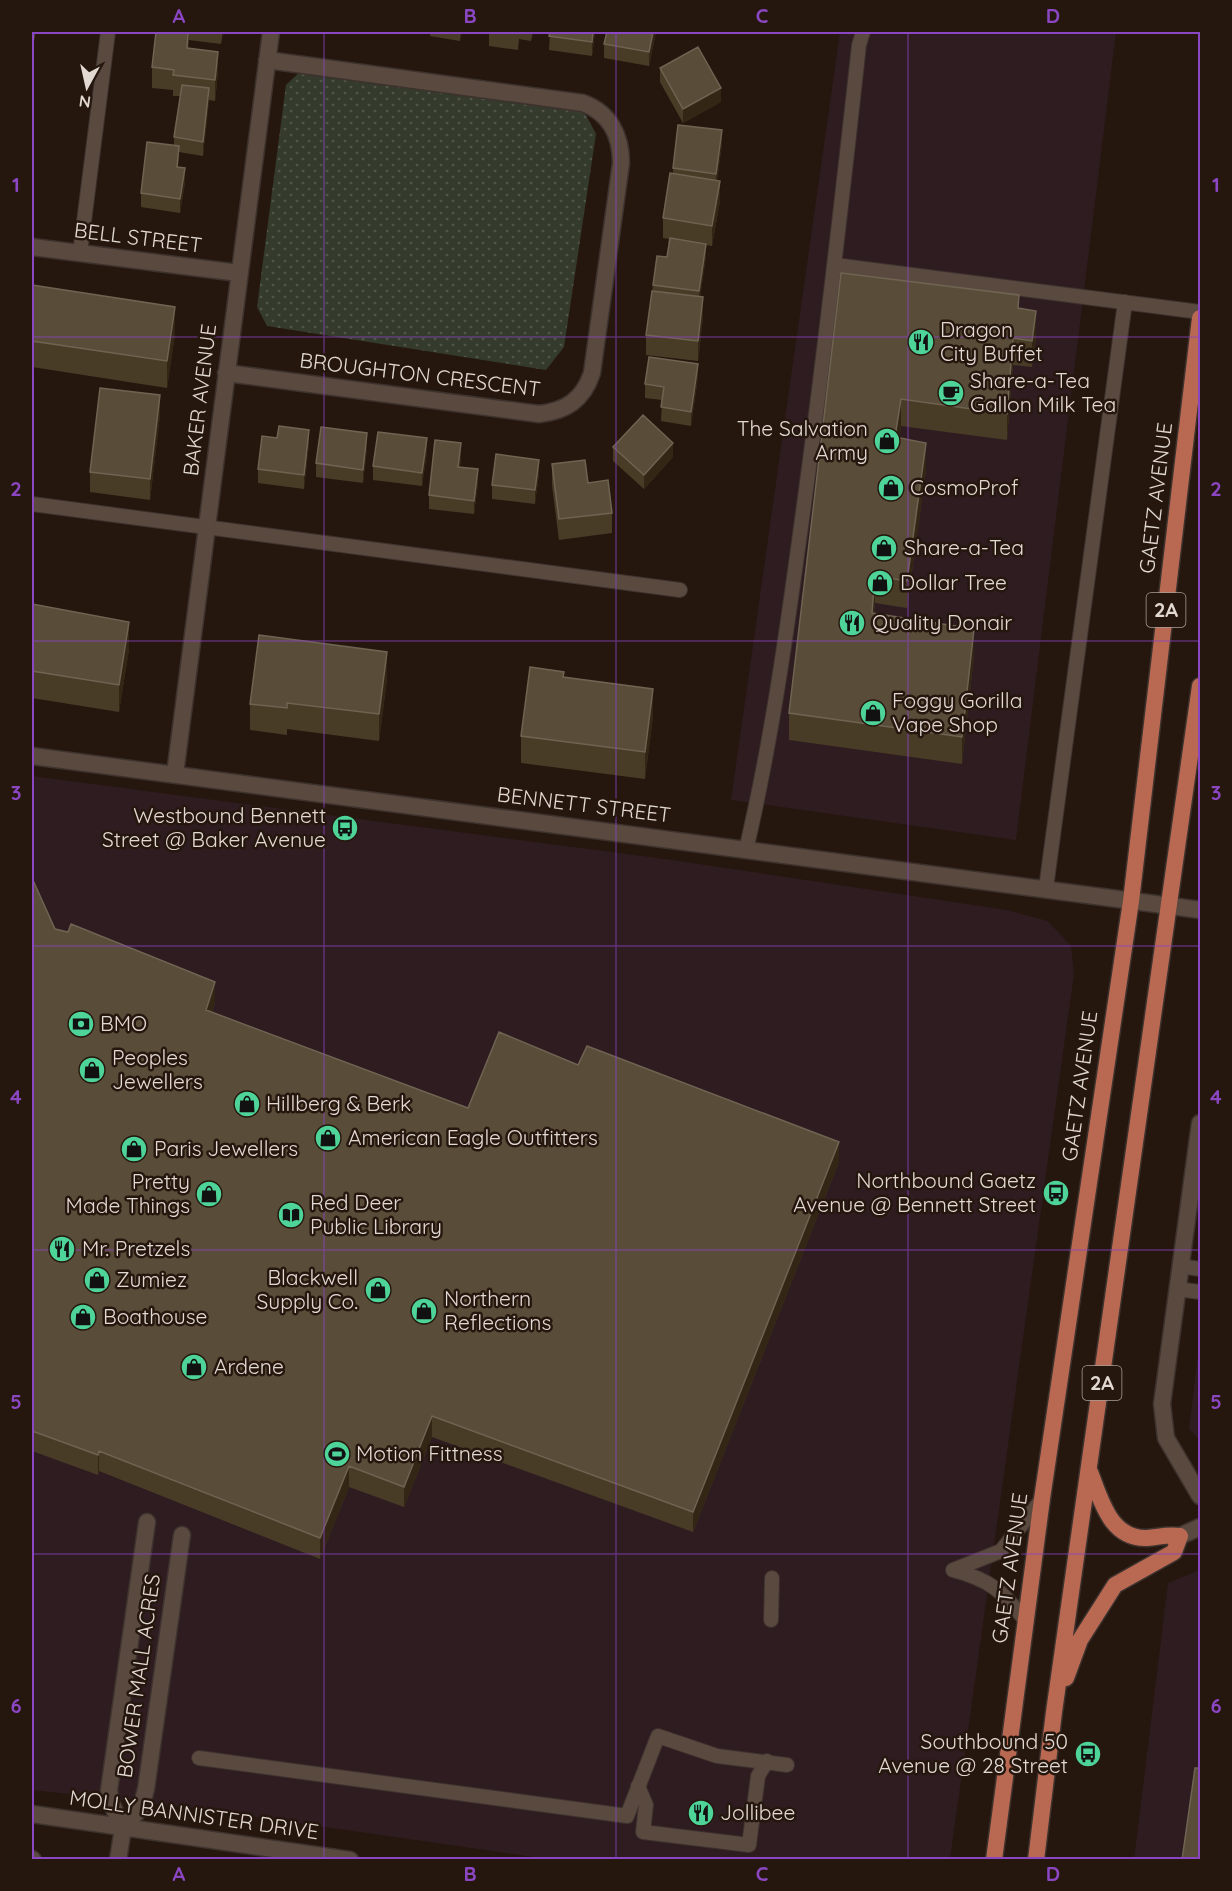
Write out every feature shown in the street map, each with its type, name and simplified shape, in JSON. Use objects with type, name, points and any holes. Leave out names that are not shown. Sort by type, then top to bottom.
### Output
[{"type":"main road","name":"GAETZ AVENUE","points":[[994,1860],[1042,1499],[1131,901],[1200,318]]},
{"type":"main road","name":"2A","points":[[1036,1860],[1054,1712],[1171,906],[1200,687]]},
{"type":"main road","points":[[1054,1712],[1080,1640],[1115,1585],[1174,1552],[1180,1536],[1165,1533],[1150,1538],[1133,1537],[1122,1531],[1107,1514],[1089,1471]]},
{"type":"street","name":"BAKER AVENUE","points":[[174,774],[271,32]]},
{"type":"street","name":"BROUGHTON CRESCENT","points":[[226,373],[539,414],[564,409],[586,389],[592,373],[621,163],[619,139],[609,120],[583,103],[267,60]]},
{"type":"street","name":"BELL STREET","points":[[32,248],[239,273]]},
{"type":"street","name":"BENNETT STREET","points":[[32,756],[1171,906]]},
{"type":"street","points":[[1171,906],[1200,910]]},
{"type":"street","points":[[1200,1123],[1162,1404],[1166,1438],[1200,1496]]},
{"type":"street","name":"BOWER MALL ACRES","points":[[147,1522],[110,1790],[111,1803],[123,1828],[141,1808],[146,1789],[182,1535]]},
{"type":"street","points":[[1180,1536],[1200,1527]]},
{"type":"street","name":"MOLLY BANNISTER DRIVE","points":[[32,1814],[350,1860]]},
{"type":"street","points":[[118,1860],[123,1828]]},
{"type":"lane","points":[[80,253],[108,32]]},
{"type":"lane","points":[[746,850],[764,773],[790,604],[835,265],[859,45],[863,32]]},
{"type":"lane","points":[[835,265],[1200,312]]},
{"type":"lane","points":[[1046,888],[1125,302]]},
{"type":"lane","points":[[32,504],[680,590]]},
{"type":"lane","points":[[1180,1266],[1200,1269]]},
{"type":"lane","points":[[1177,1289],[1200,1292]]},
{"type":"lane","points":[[1026,1621],[1002,1592],[976,1576],[953,1570],[1001,1551],[1042,1499]]},
{"type":"lane","points":[[771,1620],[772,1578]]},
{"type":"lane","points":[[199,1758],[627,1816],[658,1736],[717,1756],[787,1765]]},
{"type":"lane","points":[[638,1786],[646,1805],[643,1832],[749,1845],[758,1776],[767,1761]]},
{"type":"shaded area","points":[[840,32],[1116,32],[1016,840],[731,800]]},
{"type":"shaded area","points":[[32,776],[672,860],[1007,910],[1048,921],[1071,946],[1074,974],[950,1859],[548,1859],[194,1808],[32,1790]]},
{"type":"shaded area","points":[[1200,1339],[1200,1440],[1189,1429]]},
{"type":"shaded area","points":[[1200,1570],[1200,1859],[1134,1860],[1168,1583]]},
{"type":"green space","points":[[306,66],[579,102],[596,134],[564,347],[546,370],[267,326],[257,307],[286,85]]},
{"type":"building","points":[[156,32],[188,32],[187,48],[218,52],[215,80],[173,75],[174,70],[152,67]]},
{"type":"building","points":[[550,32],[593,32],[592,42],[549,36]]},
{"type":"building","points":[[607,32],[653,32],[649,52],[604,44]]},
{"type":"building","points":[[698,47],[721,88],[683,109],[660,68]]},
{"type":"building","points":[[182,85],[209,88],[203,142],[174,137]]},
{"type":"building","points":[[678,125],[722,130],[716,174],[673,168]]},
{"type":"building","points":[[147,142],[179,146],[177,167],[185,168],[180,199],[141,193]]},
{"type":"building","points":[[670,173],[720,181],[712,226],[663,218]]},
{"type":"building","points":[[670,238],[706,244],[699,291],[653,285],[657,256],[667,257]]},
{"type":"building","points":[[841,273],[1019,295],[1018,308],[1036,311],[1032,341],[1013,338],[1007,414],[901,399],[895,437],[926,443],[907,581],[875,576],[872,613],[974,629],[962,737],[789,713]]},
{"type":"building","points":[[32,285],[175,307],[167,361],[32,341]]},
{"type":"building","points":[[652,291],[703,297],[698,341],[646,335]]},
{"type":"building","points":[[649,357],[698,364],[691,412],[661,407],[664,387],[645,384]]},
{"type":"building","points":[[100,388],[160,395],[150,479],[90,472]]},
{"type":"building","points":[[643,415],[673,443],[644,475],[613,447]]},
{"type":"building","points":[[279,426],[309,430],[304,475],[258,469],[262,436],[277,438]]},
{"type":"building","points":[[321,427],[367,433],[363,470],[316,463]]},
{"type":"building","points":[[378,432],[427,438],[422,473],[373,466]]},
{"type":"building","points":[[435,440],[461,443],[458,467],[478,469],[474,501],[429,495]]},
{"type":"building","points":[[496,454],[539,460],[535,490],[492,485]]},
{"type":"building","points":[[585,460],[588,483],[608,480],[612,513],[559,519],[552,464]]},
{"type":"building","points":[[32,604],[129,622],[119,685],[32,671]]},
{"type":"building","points":[[259,635],[387,652],[379,714],[287,703],[287,708],[250,704]]},
{"type":"building","points":[[530,667],[564,672],[563,677],[653,689],[645,752],[521,736]]},
{"type":"building","points":[[32,878],[55,929],[68,932],[71,924],[215,982],[206,1010],[468,1108],[499,1032],[578,1065],[587,1046],[839,1142],[693,1512],[432,1416],[404,1487],[349,1466],[320,1538],[99,1451],[98,1455],[32,1431]]},
{"type":"building","points":[[1195,1768],[1200,1768],[1200,1860],[1182,1860]]},
{"type":"place","name":"Dragon City Buffet","points":[[921,342]]},
{"type":"place","name":"Share-a-Tea Gallon Milk Tea","points":[[951,393]]},
{"type":"place","name":"The Salvation Army","points":[[887,441]]},
{"type":"place","name":"CosmoProf","points":[[891,488]]},
{"type":"place","name":"Share-a-Tea","points":[[884,548]]},
{"type":"place","name":"Dollar Tree","points":[[880,583]]},
{"type":"place","name":"Quality Donair","points":[[852,623]]},
{"type":"place","name":"Foggy Gorilla Vape Shop","points":[[873,713]]},
{"type":"place","name":"Westbound Bennett Street @ Baker Avenue","points":[[345,828]]},
{"type":"place","name":"BMO","points":[[81,1024]]},
{"type":"place","name":"Peoples Jewellers","points":[[92,1070]]},
{"type":"place","name":"Hillberg & Berk","points":[[247,1104]]},
{"type":"place","name":"American Eagle Outfitters","points":[[328,1138]]},
{"type":"place","name":"Paris Jewellers","points":[[134,1149]]},
{"type":"place","name":"Northbound Gaetz Avenue @ Bennett Street","points":[[1056,1193]]},
{"type":"place","name":"Pretty Made Things","points":[[209,1194]]},
{"type":"place","name":"Red Deer Public Library","points":[[291,1215]]},
{"type":"place","name":"Mr. Pretzels","points":[[62,1249]]},
{"type":"place","name":"Zumiez","points":[[97,1280]]},
{"type":"place","name":"Blackwell Supply Co.","points":[[378,1290]]},
{"type":"place","name":"Northern Reflections","points":[[424,1311]]},
{"type":"place","name":"Boathouse","points":[[83,1317]]},
{"type":"place","name":"Ardene","points":[[194,1367]]},
{"type":"place","name":"Motion Fittness","points":[[337,1454]]},
{"type":"place","name":"Southbound 50 Avenue @ 28 Street","points":[[1088,1754]]},
{"type":"place","name":"Jollibee","points":[[701,1813]]}]
